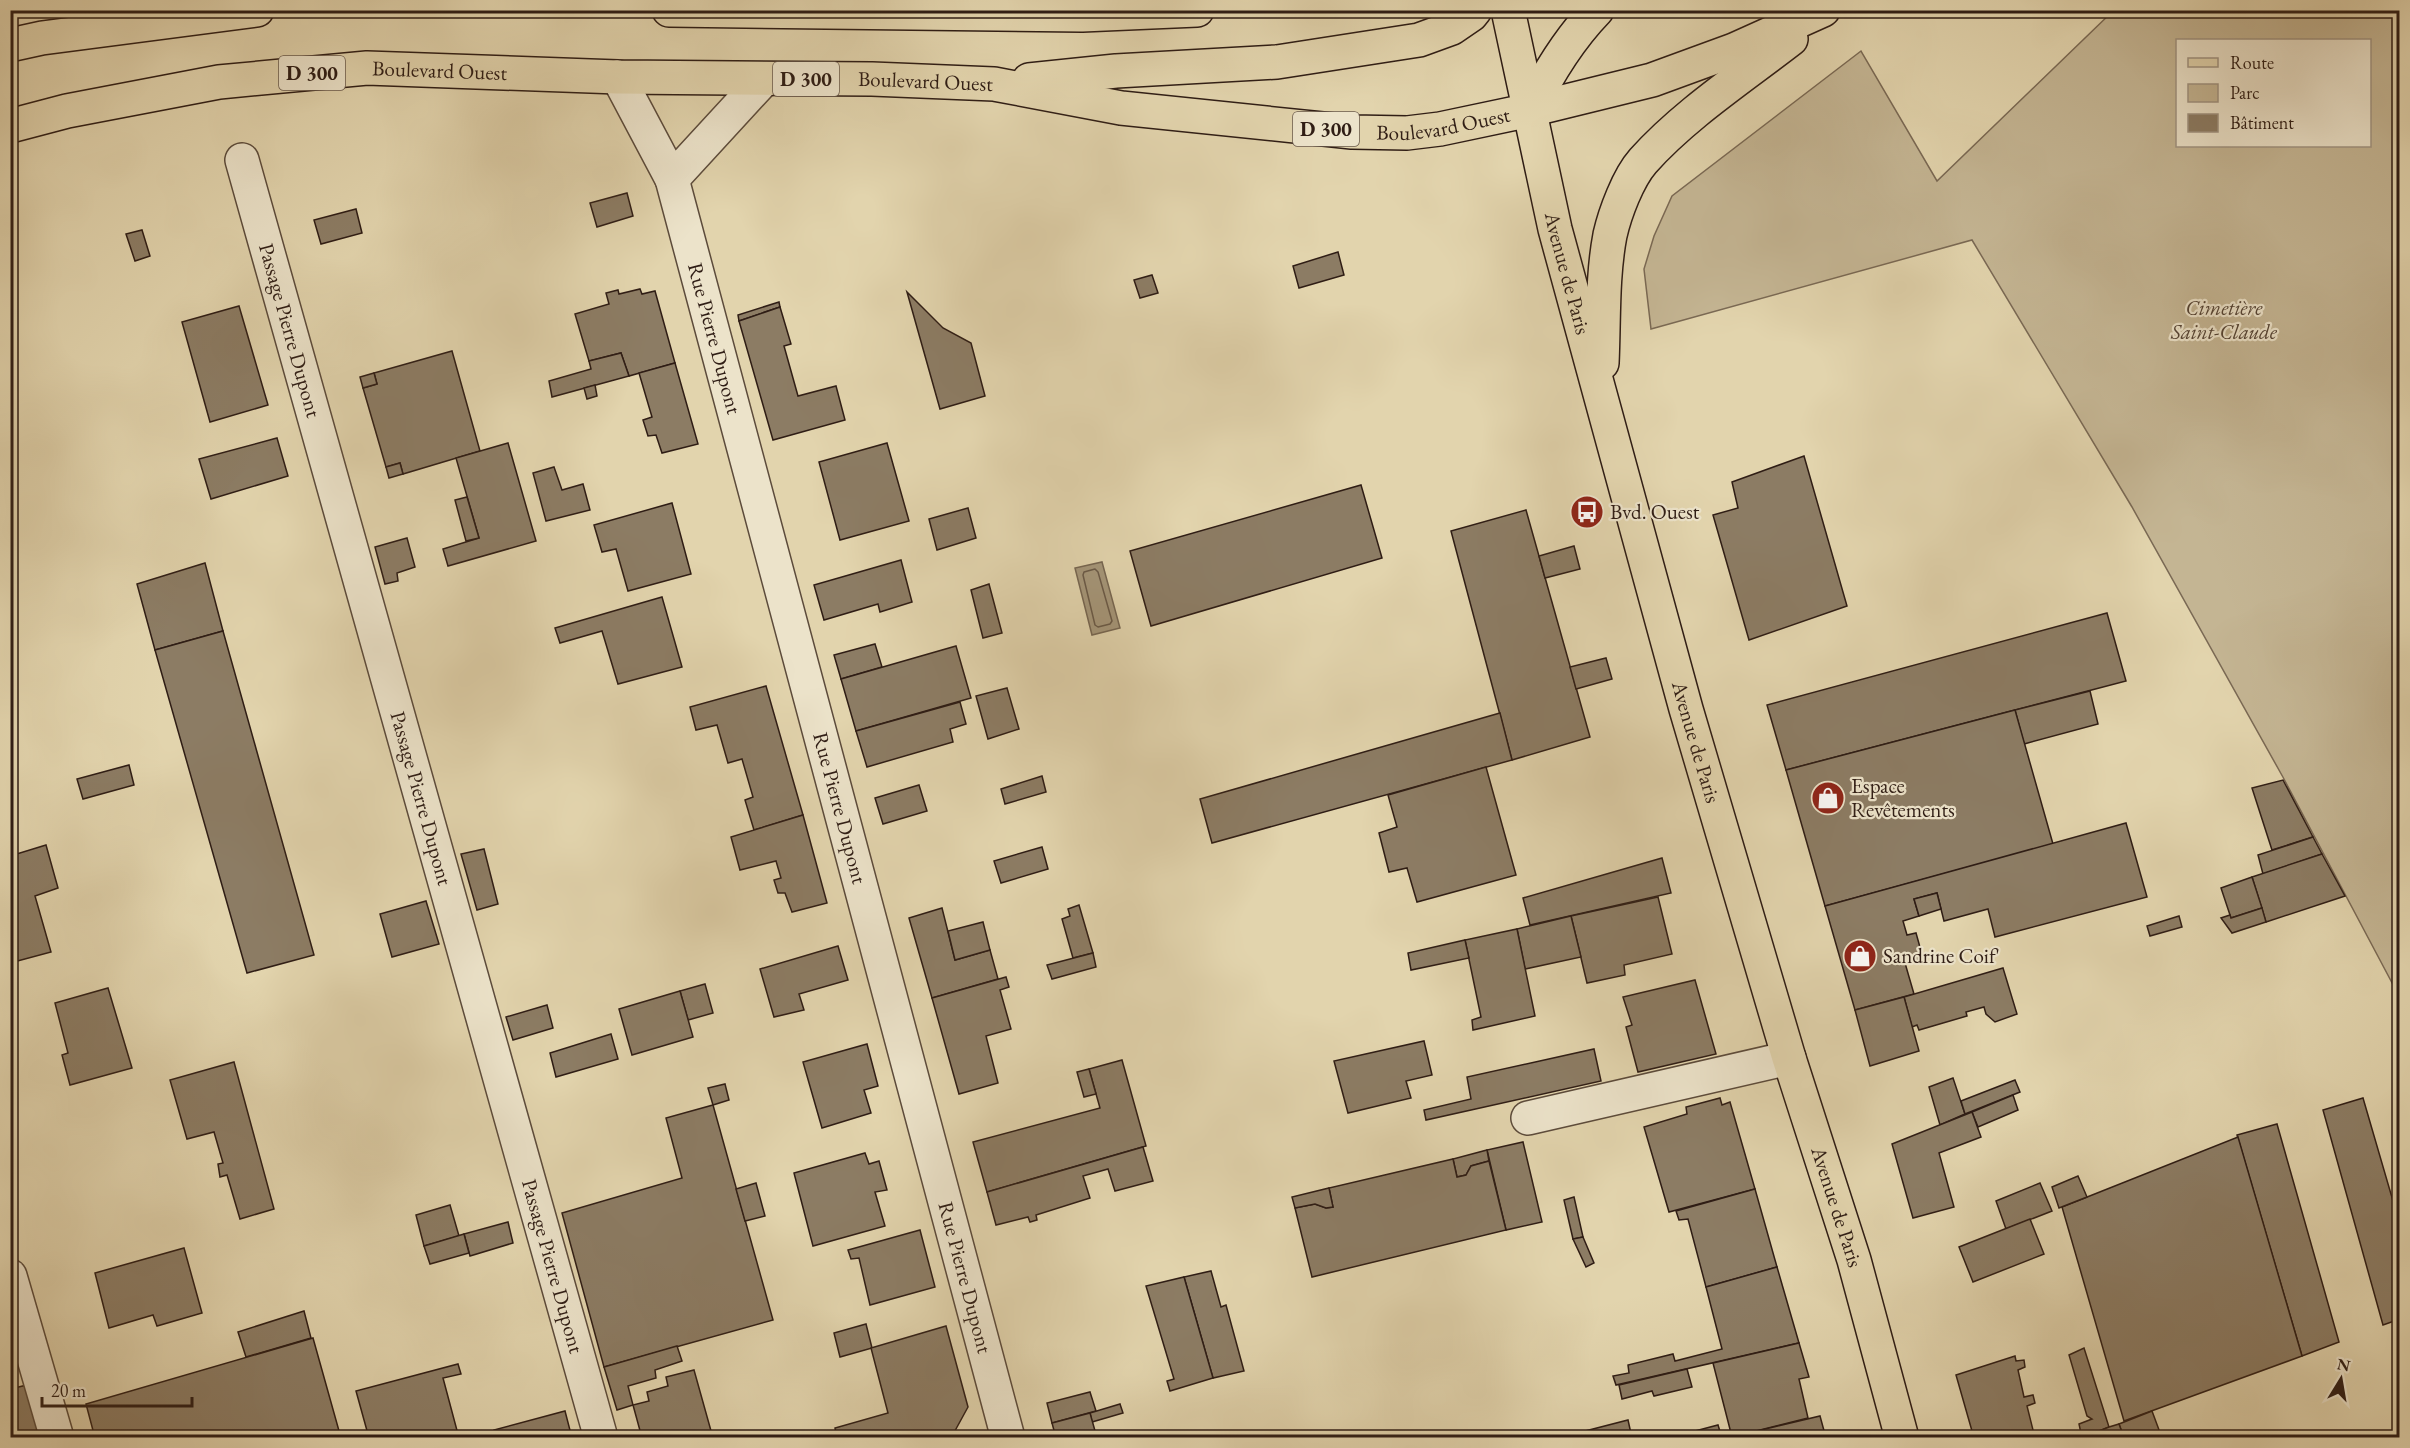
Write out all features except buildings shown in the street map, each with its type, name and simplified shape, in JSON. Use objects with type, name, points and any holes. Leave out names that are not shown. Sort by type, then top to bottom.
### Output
[{"type":"main road","points":[[10,45],[42,38],[257,10]]},
{"type":"main road","points":[[669,10],[1082,15],[1188,11]]},
{"type":"main road","points":[[994,84],[1116,71],[1277,62],[1419,40],[1452,28],[1475,10]]},
{"type":"main road","points":[[1530,110],[1549,71],[1577,31],[1597,10]]},
{"type":"main road","points":[[1601,398],[1605,279],[1611,234],[1623,196],[1642,162],[1712,100],[1825,10]]},
{"type":"main road","name":"Boulevard Ouest","points":[[10,126],[67,111],[219,82],[367,68],[618,77],[872,79],[994,84],[1121,108],[1352,132],[1407,133],[1440,129],[1530,110],[1652,80],[1734,50],[1825,10]]},
{"type":"main road","name":"Avenue de Paris","points":[[1511,25],[1552,219],[1686,709],[1789,1058],[1854,1260],[1902,1437]]},
{"type":"street","points":[[10,29],[42,38]]},
{"type":"street","name":"Rue Pierre Dupont","points":[[618,77],[672,179],[1008,1437]]},
{"type":"street","points":[[672,179],[764,79]]},
{"type":"street","name":"Passage Pierre Dupont","points":[[242,160],[601,1437]]},
{"type":"street","points":[[1528,1118],[1789,1058]]},
{"type":"street","points":[[10,1276],[57,1437]]},
{"type":"green space","name":"Cimetière Saint-Claude","points":[[2114,10],[2399,11],[2399,996],[2284,779],[2132,507],[1972,240],[1651,329],[1644,269],[1654,236],[1672,196],[1861,51],[1937,181]]},
{"type":"water","points":[[1102,562],[1120,628],[1092,635],[1075,568]]},
{"type":"place","name":"Bvd. Ouest","points":[[1587,512]]},
{"type":"place","name":"Espace Revêtements","points":[[1828,798]]},
{"type":"place","name":"Sandrine Coif'","points":[[1860,956]]}]
